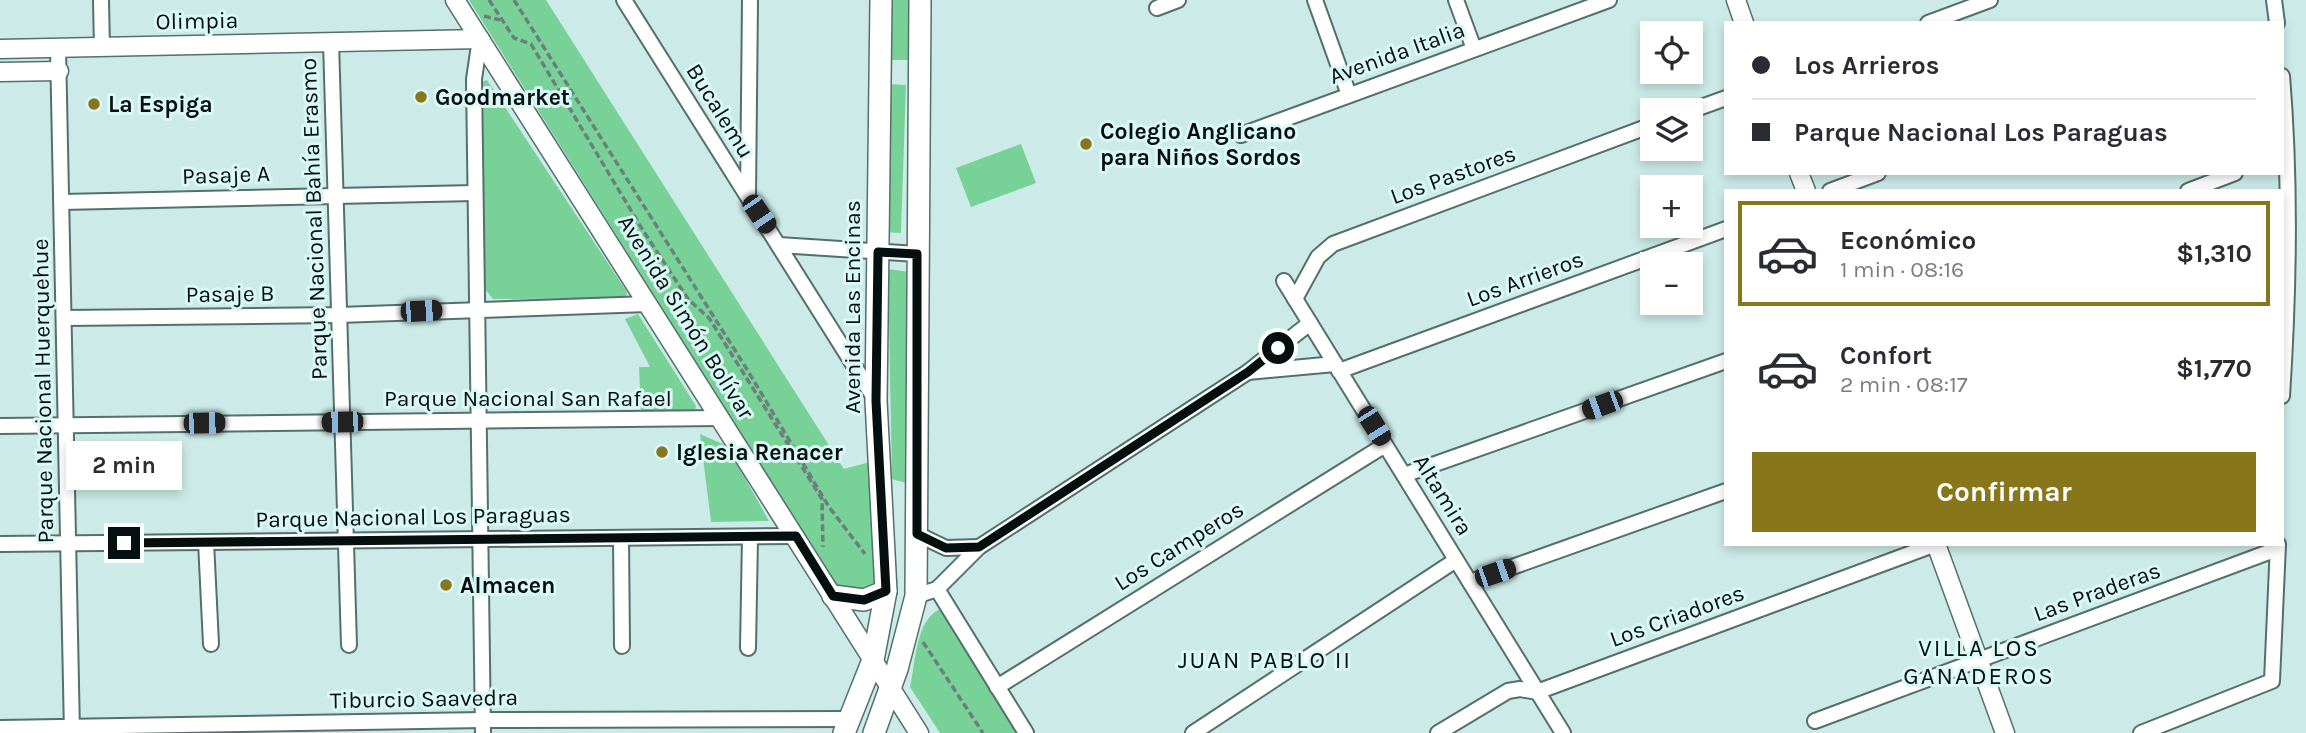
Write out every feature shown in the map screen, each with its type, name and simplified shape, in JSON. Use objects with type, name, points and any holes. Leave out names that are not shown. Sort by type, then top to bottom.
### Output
[{"type":"main road","name":"Avenida Las Encinas","points":[[846,726],[873,660],[886,587],[876,401],[881,0]]},
{"type":"main road","points":[[874,733],[891,689],[911,623],[916,596],[920,0]]},
{"type":"main road","points":[[833,596],[864,600],[886,587]]},
{"type":"street","points":[[101,0],[102,47]]},
{"type":"street","name":"Avenida Simón Bolívar","points":[[454,0],[919,733]]},
{"type":"street","name":"Bucalemu","points":[[624,0],[876,401]]},
{"type":"street","points":[[748,198],[750,0]]},
{"type":"street","points":[[1157,8],[1178,0]]},
{"type":"street","points":[[1315,0],[1349,95]]},
{"type":"street","points":[[1456,0],[1474,49]]},
{"type":"street","name":"Avenida Italia","points":[[1241,135],[1593,3],[1609,0]]},
{"type":"street","points":[[1736,0],[1743,21]]},
{"type":"street","points":[[1933,21],[1990,0]]},
{"type":"street","points":[[2274,0],[2277,21]]},
{"type":"street","points":[[480,39],[474,71],[483,727]]},
{"type":"street","name":"Olimpia","points":[[0,50],[480,39]]},
{"type":"street","name":"Parque Nacional Bahía Erasmo","points":[[331,42],[349,645]]},
{"type":"street","name":"Parque Nacional Huerquehue","points":[[58,48],[72,730]]},
{"type":"street","points":[[0,72],[59,71]]},
{"type":"street","points":[[1703,106],[1724,99]]},
{"type":"street","name":"Los Pastores","points":[[1295,299],[1318,257],[1333,244],[1640,129]]},
{"type":"street","points":[[2284,129],[2284,326]]},
{"type":"street","points":[[1835,189],[1873,175]]},
{"type":"street","points":[[2193,189],[2230,175]]},
{"type":"street","name":"Pasaje A","points":[[62,202],[475,192]]},
{"type":"street","name":"Los Arrieros","points":[[1248,372],[1337,367],[1724,230]]},
{"type":"street","points":[[779,245],[917,254]]},
{"type":"street","name":"Altamira","points":[[1284,281],[1563,733]]},
{"type":"street","name":"Pasaje B","points":[[64,318],[339,315],[648,304]]},
{"type":"street","name":"Los Arrieros","points":[[916,596],[937,589],[979,547],[1248,372],[1310,323]]},
{"type":"street","points":[[1404,475],[1724,362]]},
{"type":"street","name":"Parque Nacional San Rafael","points":[[0,426],[721,418]]},
{"type":"street","name":"Los Camperos","points":[[997,687],[1385,445]]},
{"type":"street","points":[[1469,582],[1724,492]]},
{"type":"street","points":[[917,534],[946,548],[979,547]]},
{"type":"street","name":"Parque Nacional Los Paraguas","points":[[0,544],[796,536]]},
{"type":"street","points":[[748,648],[750,537]]},
{"type":"street","points":[[621,538],[621,646]]},
{"type":"street","points":[[206,542],[211,644]]},
{"type":"street","name":"Los Criadores","points":[[1438,733],[1508,691],[1520,689],[1537,692],[1931,546]]},
{"type":"street","points":[[1937,546],[2005,733]]},
{"type":"street","points":[[2141,733],[2272,681],[2278,547]]},
{"type":"street","name":"Las Praderas","points":[[1815,721],[2278,547]]},
{"type":"street","points":[[1193,733],[1456,560]]},
{"type":"street","points":[[937,589],[1026,733]]},
{"type":"street","name":"Tiburcio Saavedra","points":[[0,728],[72,730],[846,726]]},
{"type":"path","points":[[489,0],[514,38],[531,44],[644,232],[688,299],[709,318],[822,499],[823,551]]},
{"type":"path","points":[[514,0],[748,371],[829,507],[886,587]]},
{"type":"path","points":[[911,623],[983,733]]},
{"type":"green space","points":[[469,0],[546,0],[844,469],[870,462],[875,583],[866,592],[837,587]]},
{"type":"green space","points":[[888,0],[908,0],[908,60],[888,60]]},
{"type":"green space","points":[[487,80],[627,292],[626,298],[493,299],[484,288],[481,82]]},
{"type":"green space","points":[[889,84],[906,85],[901,233],[883,232]]},
{"type":"green space","points":[[1021,144],[1036,183],[971,207],[956,168]]},
{"type":"green space","points":[[888,269],[910,272],[910,484],[892,479]]},
{"type":"green space","points":[[638,314],[696,406],[694,414],[641,413],[639,367],[650,367],[625,319]]},
{"type":"green space","points":[[700,434],[727,446],[769,521],[711,522]]},
{"type":"green space","points":[[940,609],[1018,733],[940,733],[910,687],[921,632],[932,615]]},
{"type":"place","name":"Goodmarket","points":[[421,97]]},
{"type":"place","name":"La Espiga","points":[[94,104]]},
{"type":"place","name":"Colegio Anglicano para Niños Sordos","points":[[1086,144]]},
{"type":"place","name":"Iglesia Renacer","points":[[662,452]]},
{"type":"place","name":"Almacen","points":[[446,585]]},
{"type":"district","name":"JUAN PABLO II","points":[[1265,660]]},
{"type":"district","name":"VILLA LOS GANADEROS","points":[[1979,662]]},
{"type":"route","points":[[124,543],[796,536],[833,596],[853,600],[870,599],[886,591],[876,401],[878,252],[917,254],[917,534],[946,548],[979,547],[1248,372],[1278,348]]}]
